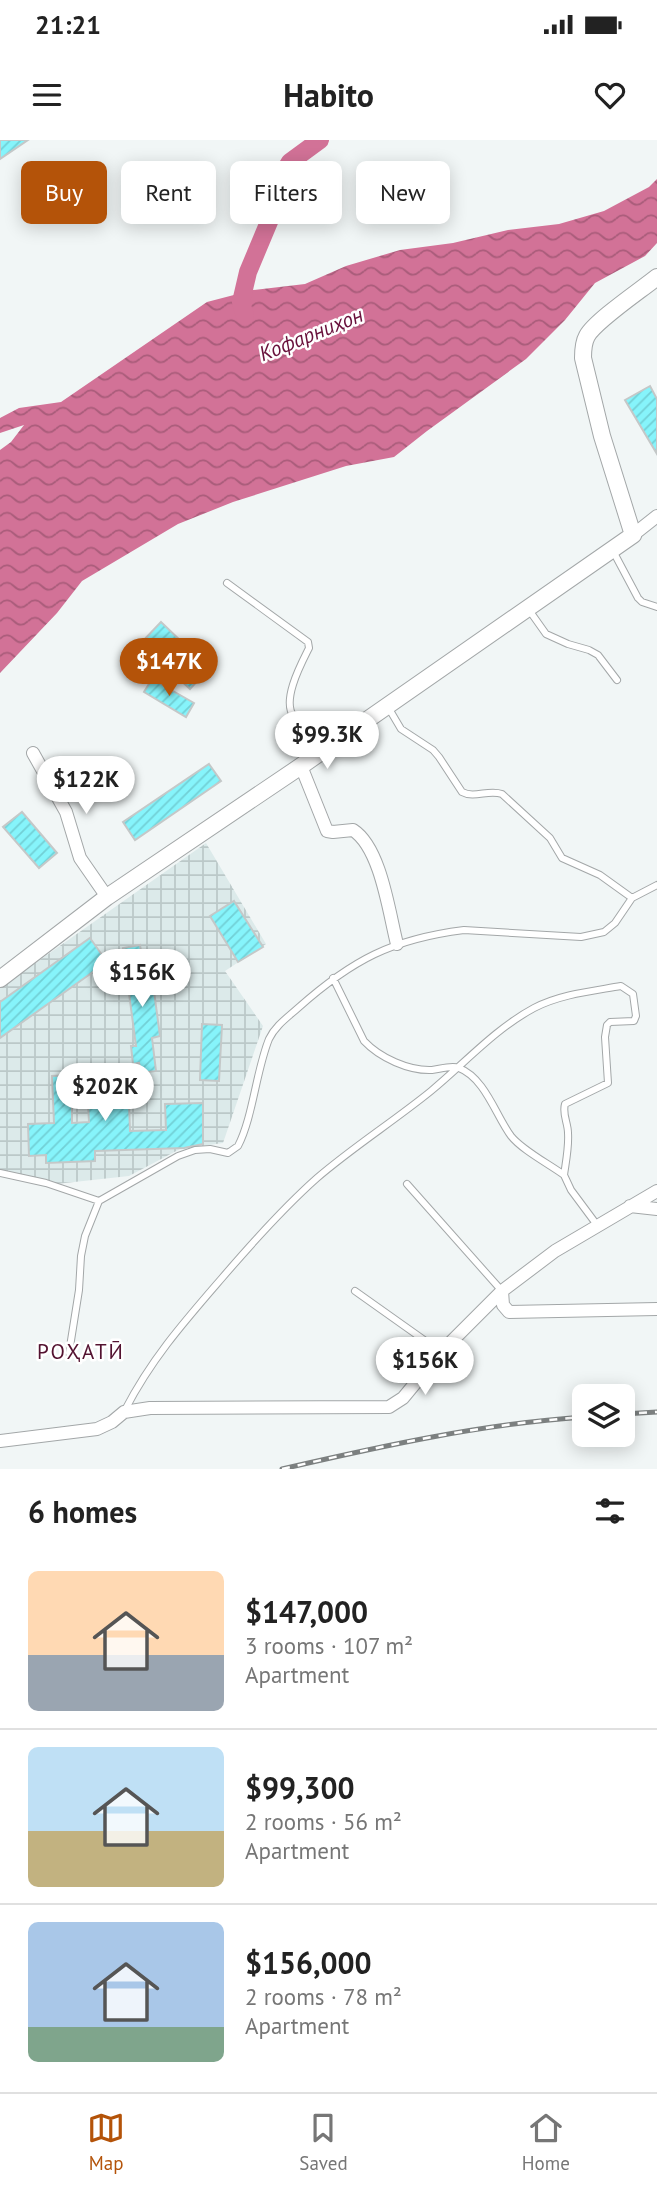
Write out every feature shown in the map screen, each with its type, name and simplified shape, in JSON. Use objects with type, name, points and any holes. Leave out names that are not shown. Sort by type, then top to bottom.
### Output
[{"type":"street","points":[[633,535],[602,436],[583,358],[583,345],[587,335],[598,322],[657,277]]},
{"type":"street","points":[[0,979],[107,897],[301,766],[657,516]]},
{"type":"street","points":[[33,753],[66,812],[80,858],[107,897]]},
{"type":"street","points":[[301,766],[327,831],[353,830],[366,845],[383,886],[397,944]]},
{"type":"street","points":[[0,1441],[97,1429],[124,1412],[150,1408],[389,1407],[403,1398],[441,1352],[502,1291],[555,1251],[657,1191]]},
{"type":"street","points":[[630,1206],[657,1209]]},
{"type":"street","points":[[502,1291],[503,1305],[509,1312],[657,1309]]},
{"type":"lane","points":[[612,550],[638,598],[657,607]]},
{"type":"lane","points":[[228,583],[308,642],[309,648],[288,699],[289,708],[293,716],[328,747]]},
{"type":"lane","points":[[528,608],[546,634],[589,650],[598,656],[617,680]]},
{"type":"lane","points":[[387,706],[401,729],[433,750],[462,792],[467,795],[495,791],[502,794],[550,838],[562,858],[600,875],[632,898]]},
{"type":"lane","points":[[69,1353],[79,1290],[81,1256],[85,1236],[99,1201],[178,1156],[195,1150],[210,1149],[228,1153],[238,1146],[270,1036],[283,1021],[333,978],[351,965],[416,937],[464,930],[582,937],[594,935],[604,932],[615,923],[632,898],[657,886]]},
{"type":"lane","points":[[333,978],[364,1041],[372,1050],[421,1070],[457,1067],[476,1081],[515,1140],[564,1175],[571,1190],[597,1224]]},
{"type":"lane","points":[[124,1412],[150,1364],[253,1241],[284,1208],[346,1154],[432,1090],[499,1031],[533,1008],[569,996],[621,986],[633,995],[636,1019],[610,1022],[605,1029],[608,1083],[567,1101],[563,1107],[568,1125],[569,1147],[564,1175]]},
{"type":"lane","points":[[0,1173],[46,1183],[99,1201]]},
{"type":"lane","points":[[407,1184],[502,1291]]},
{"type":"lane","points":[[355,1291],[441,1352]]},
{"type":"shaded area","points":[[206,843],[266,944],[225,971],[263,1026],[223,1143],[180,1149],[129,1176],[56,1184],[0,1173],[0,988]]},
{"type":"water","name":"Кофарниҳон","points":[[657,179],[657,243],[645,256],[595,283],[565,320],[526,359],[394,457],[346,466],[233,502],[178,524],[82,581],[57,613],[0,673],[0,450],[11,442],[24,425],[0,433],[0,418],[19,408],[61,402],[207,302],[253,290],[305,284],[346,266],[400,250],[453,243],[508,230],[559,224],[604,211],[649,187]]},
{"type":"building","points":[[0,140],[28,140],[0,159]]},
{"type":"building","points":[[650,386],[657,399],[657,454],[625,400]]},
{"type":"building","points":[[161,622],[209,668],[190,689],[141,643]]},
{"type":"building","points":[[152,679],[194,703],[186,717],[144,692]]},
{"type":"building","points":[[209,764],[221,781],[135,840],[123,822]]},
{"type":"building","points":[[22,812],[57,853],[39,868],[3,827]]},
{"type":"building","points":[[234,901],[263,947],[238,962],[210,916]]},
{"type":"building","points":[[90,938],[107,962],[0,1038],[0,1002]]},
{"type":"building","points":[[140,945],[144,970],[151,969],[160,1036],[152,1038],[156,1071],[141,1073],[139,1063],[133,1064],[131,1046],[136,1046],[123,948]]},
{"type":"building","points":[[202,1024],[222,1025],[219,1081],[200,1080]]},
{"type":"building","points":[[116,1075],[117,1104],[129,1103],[130,1131],[166,1130],[165,1104],[203,1103],[203,1144],[184,1148],[95,1151],[95,1161],[46,1163],[46,1155],[29,1156],[28,1124],[54,1123],[52,1076]],"holes":[[[88,1104],[89,1122],[72,1123],[72,1105]]]},
{"type":"waterway","points":[[245,316],[241,302],[248,272],[271,217],[275,187],[290,162],[320,140]]},
{"type":"railway","points":[[635,1413],[657,1412]]},
{"type":"railway","points":[[282,1469],[470,1430],[572,1418]]},
{"type":"district","name":"РОҲАТӢ","points":[[81,1351]]}]
